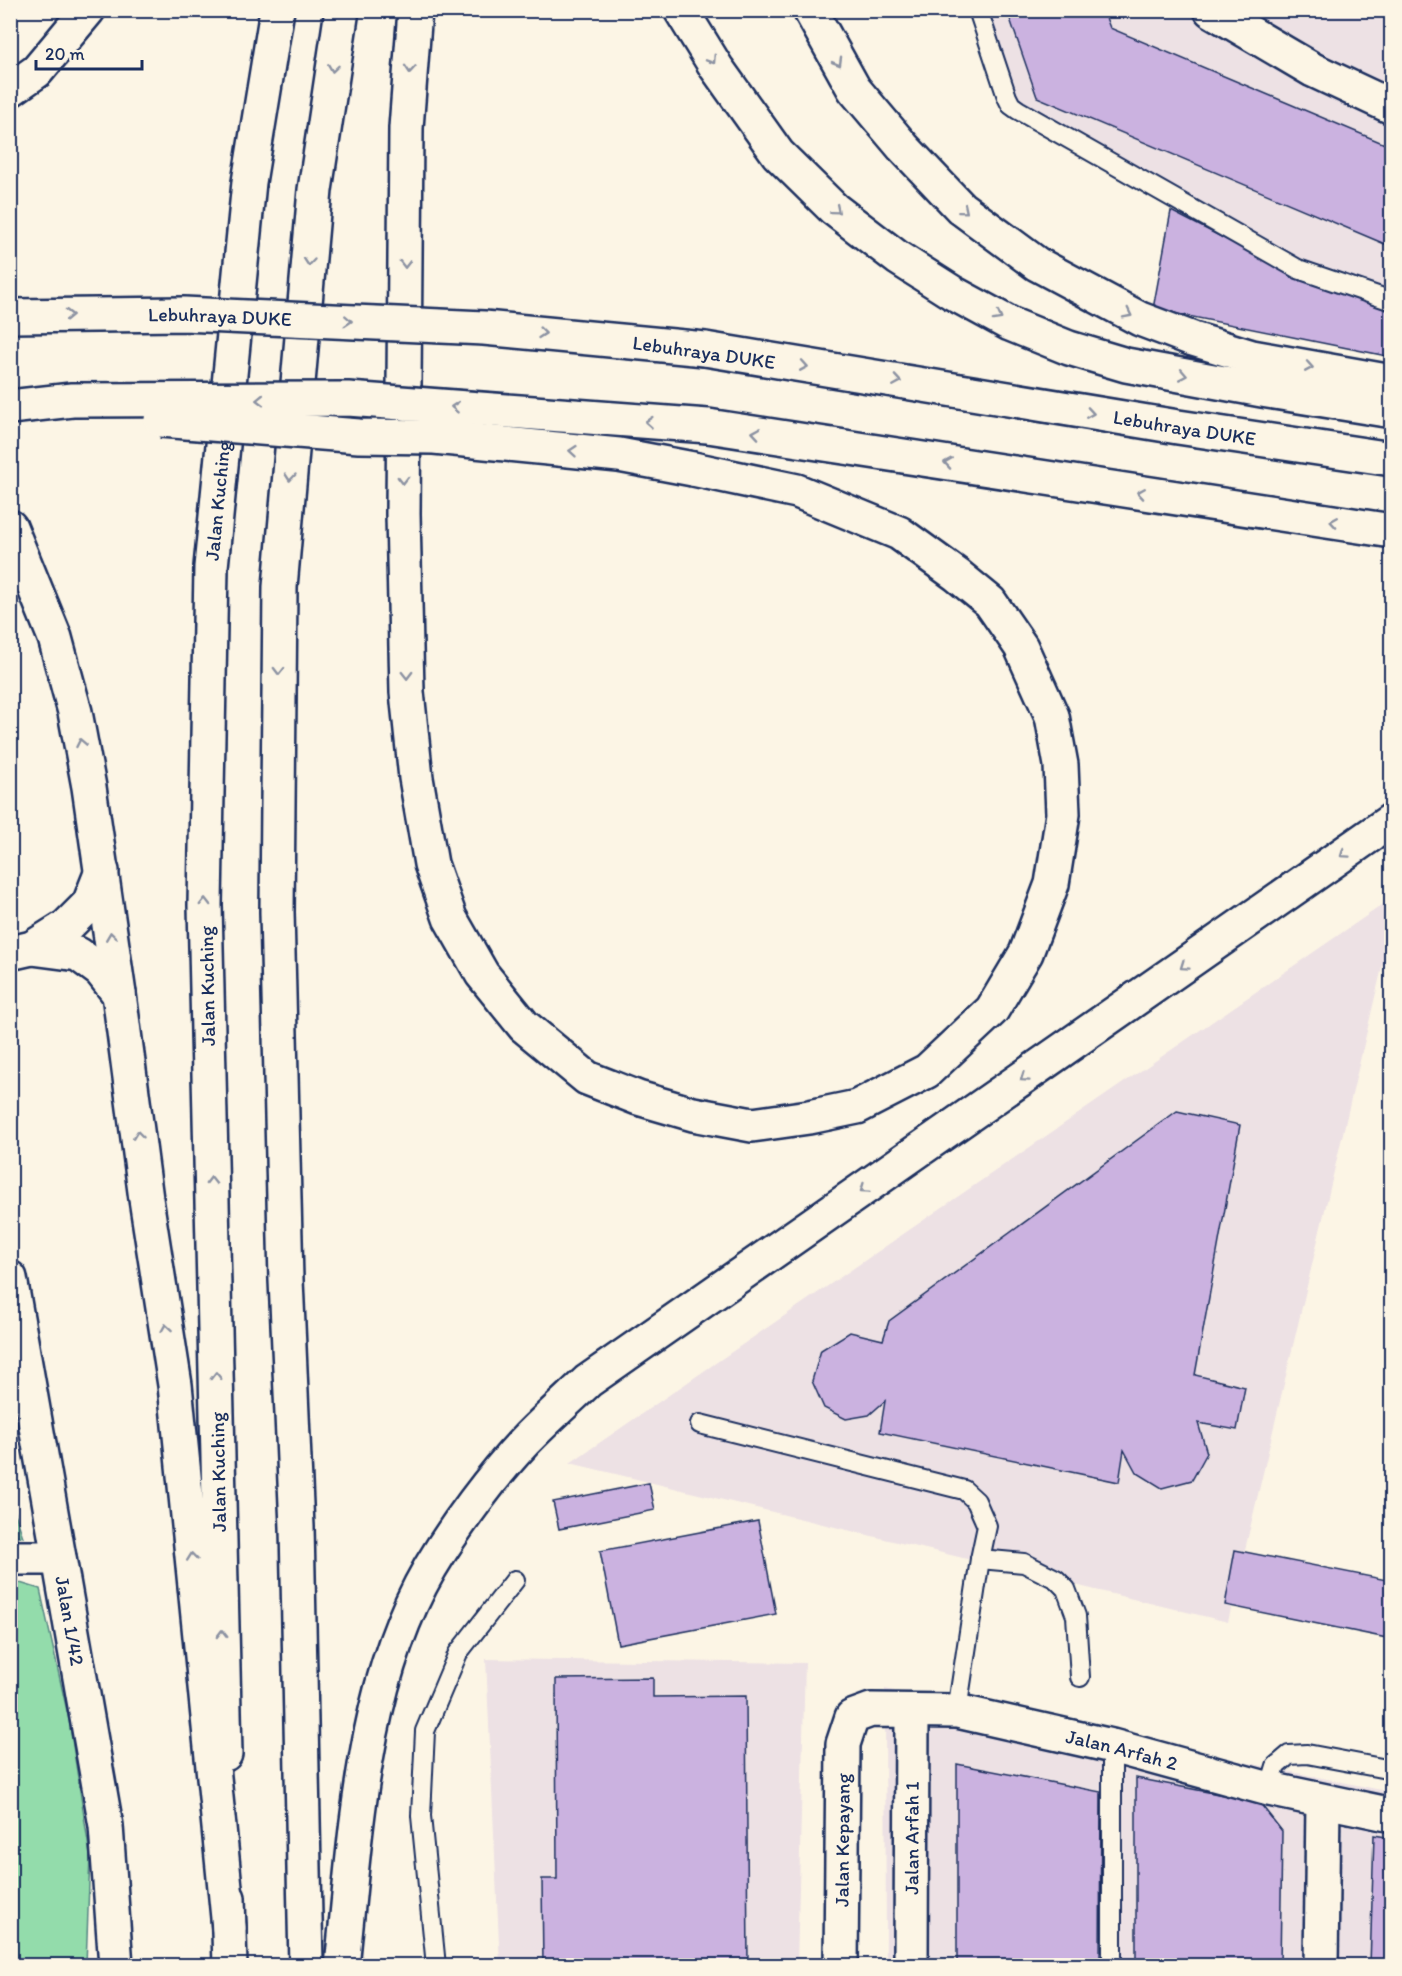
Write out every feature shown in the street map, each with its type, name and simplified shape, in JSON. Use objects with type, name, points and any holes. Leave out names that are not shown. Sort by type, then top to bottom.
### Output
[{"type":"main road","points":[[10,90],[37,71],[88,10]]},
{"type":"main road","name":"Jalan Kuching","points":[[230,1965],[205,905],[211,567],[249,182],[277,10]]},
{"type":"main road","points":[[306,1965],[297,1527],[286,1280],[277,912],[280,587],[315,190],[342,10]]},
{"type":"main road","points":[[10,407],[359,436],[434,437],[619,454],[798,491],[899,534],[957,575],[990,602],[1021,647],[1052,716],[1061,765],[1063,814],[1052,884],[1026,953],[992,1010],[927,1071],[857,1107],[752,1125],[693,1114],[638,1098],[587,1078],[524,1026],[482,975],[450,918],[431,864],[416,778],[407,692],[404,538],[406,129],[415,10]]},
{"type":"main road","points":[[681,10],[716,67],[778,154],[834,209],[898,258],[963,298],[1010,324],[1069,348],[1126,365],[1392,411]]},
{"type":"main road","points":[[810,10],[854,89],[903,147],[961,208],[1037,264],[1140,320],[1193,339],[1252,357],[1392,382]]},
{"type":"main road","points":[[1211,10],[1313,70],[1392,106]]},
{"type":"main road","name":"Lebuhraya DUKE","points":[[10,316],[184,314],[472,327],[705,349],[1155,423],[1392,458]]},
{"type":"main road","points":[[10,407],[72,400],[348,399],[708,426],[1392,531]]},
{"type":"main road","points":[[10,526],[55,638],[69,691],[89,787],[146,1199],[176,1385],[229,1928]]},
{"type":"main road","points":[[342,1965],[363,1772],[385,1676],[404,1622],[430,1569],[470,1508],[525,1442],[588,1381],[1392,820]]},
{"type":"main road","points":[[21,950],[67,926],[89,904],[102,871]]},
{"type":"main road","points":[[21,950],[78,954],[101,971],[119,994]]},
{"type":"main road","name":"Jalan 1/42","points":[[10,1278],[106,1826],[116,1965]]},
{"type":"main road","points":[[10,1558],[59,1558]]},
{"type":"main road","name":"Jalan Arfah 2","points":[[852,1717],[871,1710],[957,1711],[1112,1746],[1323,1802],[1392,1815]]},
{"type":"main road","name":"Jalan Arfah 1","points":[[911,1965],[912,1712]]},
{"type":"main road","name":"Jalan Kepayang","points":[[841,1965],[843,1744],[852,1717]]},
{"type":"main road","points":[[1321,1965],[1323,1802]]},
{"type":"lane","points":[[978,10],[1007,97],[1011,105],[1018,110],[1298,269],[1392,302]]},
{"type":"lane","points":[[700,1424],[964,1490],[976,1501],[987,1526],[957,1711]]},
{"type":"lane","points":[[980,1559],[1024,1563],[1056,1579],[1066,1589],[1076,1616],[1080,1677]]},
{"type":"lane","points":[[436,1965],[421,1816],[425,1731],[458,1653],[515,1580]]},
{"type":"lane","points":[[1112,1746],[1112,1965]]},
{"type":"lane","points":[[1269,1789],[1276,1766],[1289,1755],[1307,1754],[1392,1770]]},
{"type":"shaded area","points":[[968,11],[1391,11],[1391,311],[1288,276],[1007,115]]},
{"type":"shaded area","points":[[1391,899],[1391,929],[1228,1622],[570,1463]]},
{"type":"shaded area","points":[[486,1659],[805,1663],[797,1965],[500,1965]]},
{"type":"shaded area","points":[[885,1689],[1391,1792],[1391,1965],[886,1965]]},
{"type":"green space","points":[[11,1501],[23,1537],[11,1534]]},
{"type":"green space","points":[[10,1580],[40,1589],[69,1720],[90,1855],[86,1965],[11,1965]]},
{"type":"building","points":[[1007,10],[1103,10],[1110,28],[1392,147],[1392,247],[1037,97]]},
{"type":"building","points":[[1171,211],[1297,276],[1392,310],[1392,357],[1153,309]]},
{"type":"building","points":[[1177,1111],[1240,1125],[1195,1375],[1245,1387],[1237,1430],[1198,1423],[1207,1453],[1192,1480],[1162,1488],[1136,1472],[1124,1450],[1119,1482],[880,1432],[885,1401],[869,1415],[846,1419],[824,1408],[812,1381],[821,1350],[850,1332],[883,1340],[889,1321]]},
{"type":"building","points":[[649,1483],[655,1510],[559,1529],[553,1502]]},
{"type":"building","points":[[758,1521],[776,1614],[618,1644],[600,1551]]},
{"type":"building","points":[[1235,1550],[1392,1581],[1392,1616],[1387,1638],[1225,1605]]},
{"type":"building","points":[[653,1678],[653,1697],[746,1696],[748,1966],[543,1966],[542,1879],[557,1879],[556,1679]]},
{"type":"building","points":[[957,1764],[1101,1792],[1100,1966],[957,1966]]},
{"type":"building","points":[[1136,1778],[1259,1802],[1282,1831],[1280,1966],[1136,1966]]},
{"type":"building","points":[[1374,1835],[1392,1838],[1392,1966],[1370,1966]]}]
